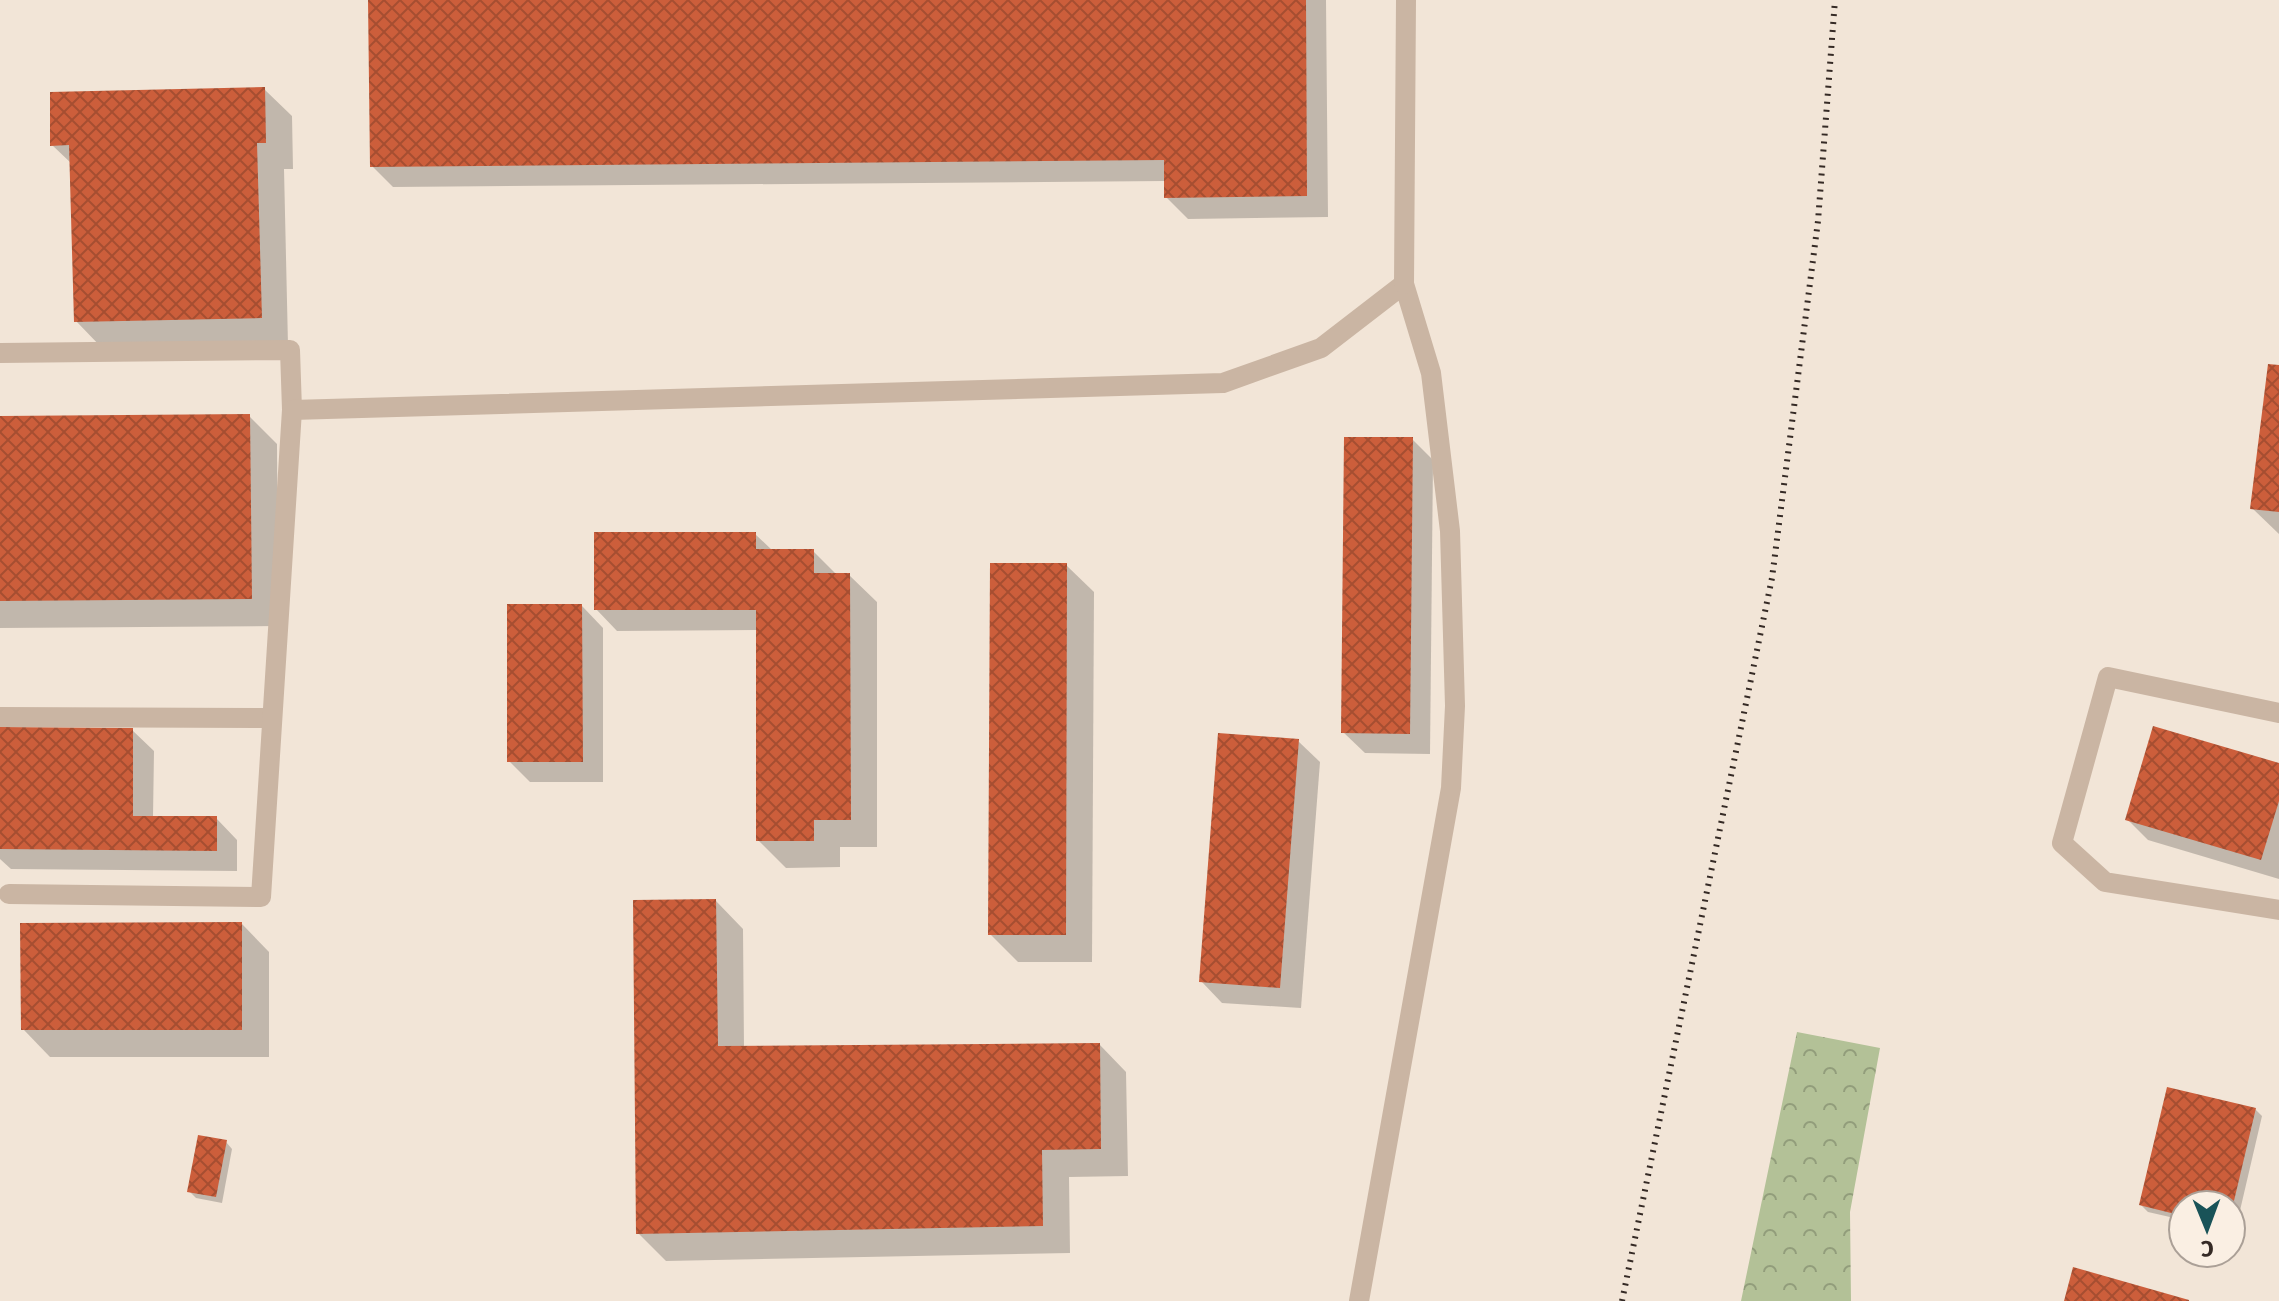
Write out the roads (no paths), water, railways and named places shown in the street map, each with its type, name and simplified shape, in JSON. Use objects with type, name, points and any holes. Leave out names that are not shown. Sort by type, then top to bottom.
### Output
[{"type":"street","points":[[1359,1301],[1451,788],[1455,706],[1450,531],[1431,373],[1404,284],[1406,0]]},
{"type":"street","points":[[292,410],[1223,383],[1321,348],[1404,284]]},
{"type":"street","points":[[0,353],[290,350],[292,410],[261,897],[9,894]]},
{"type":"street","points":[[2279,713],[2108,677],[2062,843],[2105,882],[2279,910]]},
{"type":"street","points":[[0,717],[272,718]]},
{"type":"railway","points":[[1622,1301],[1772,578],[1818,221],[1835,0]]}]
